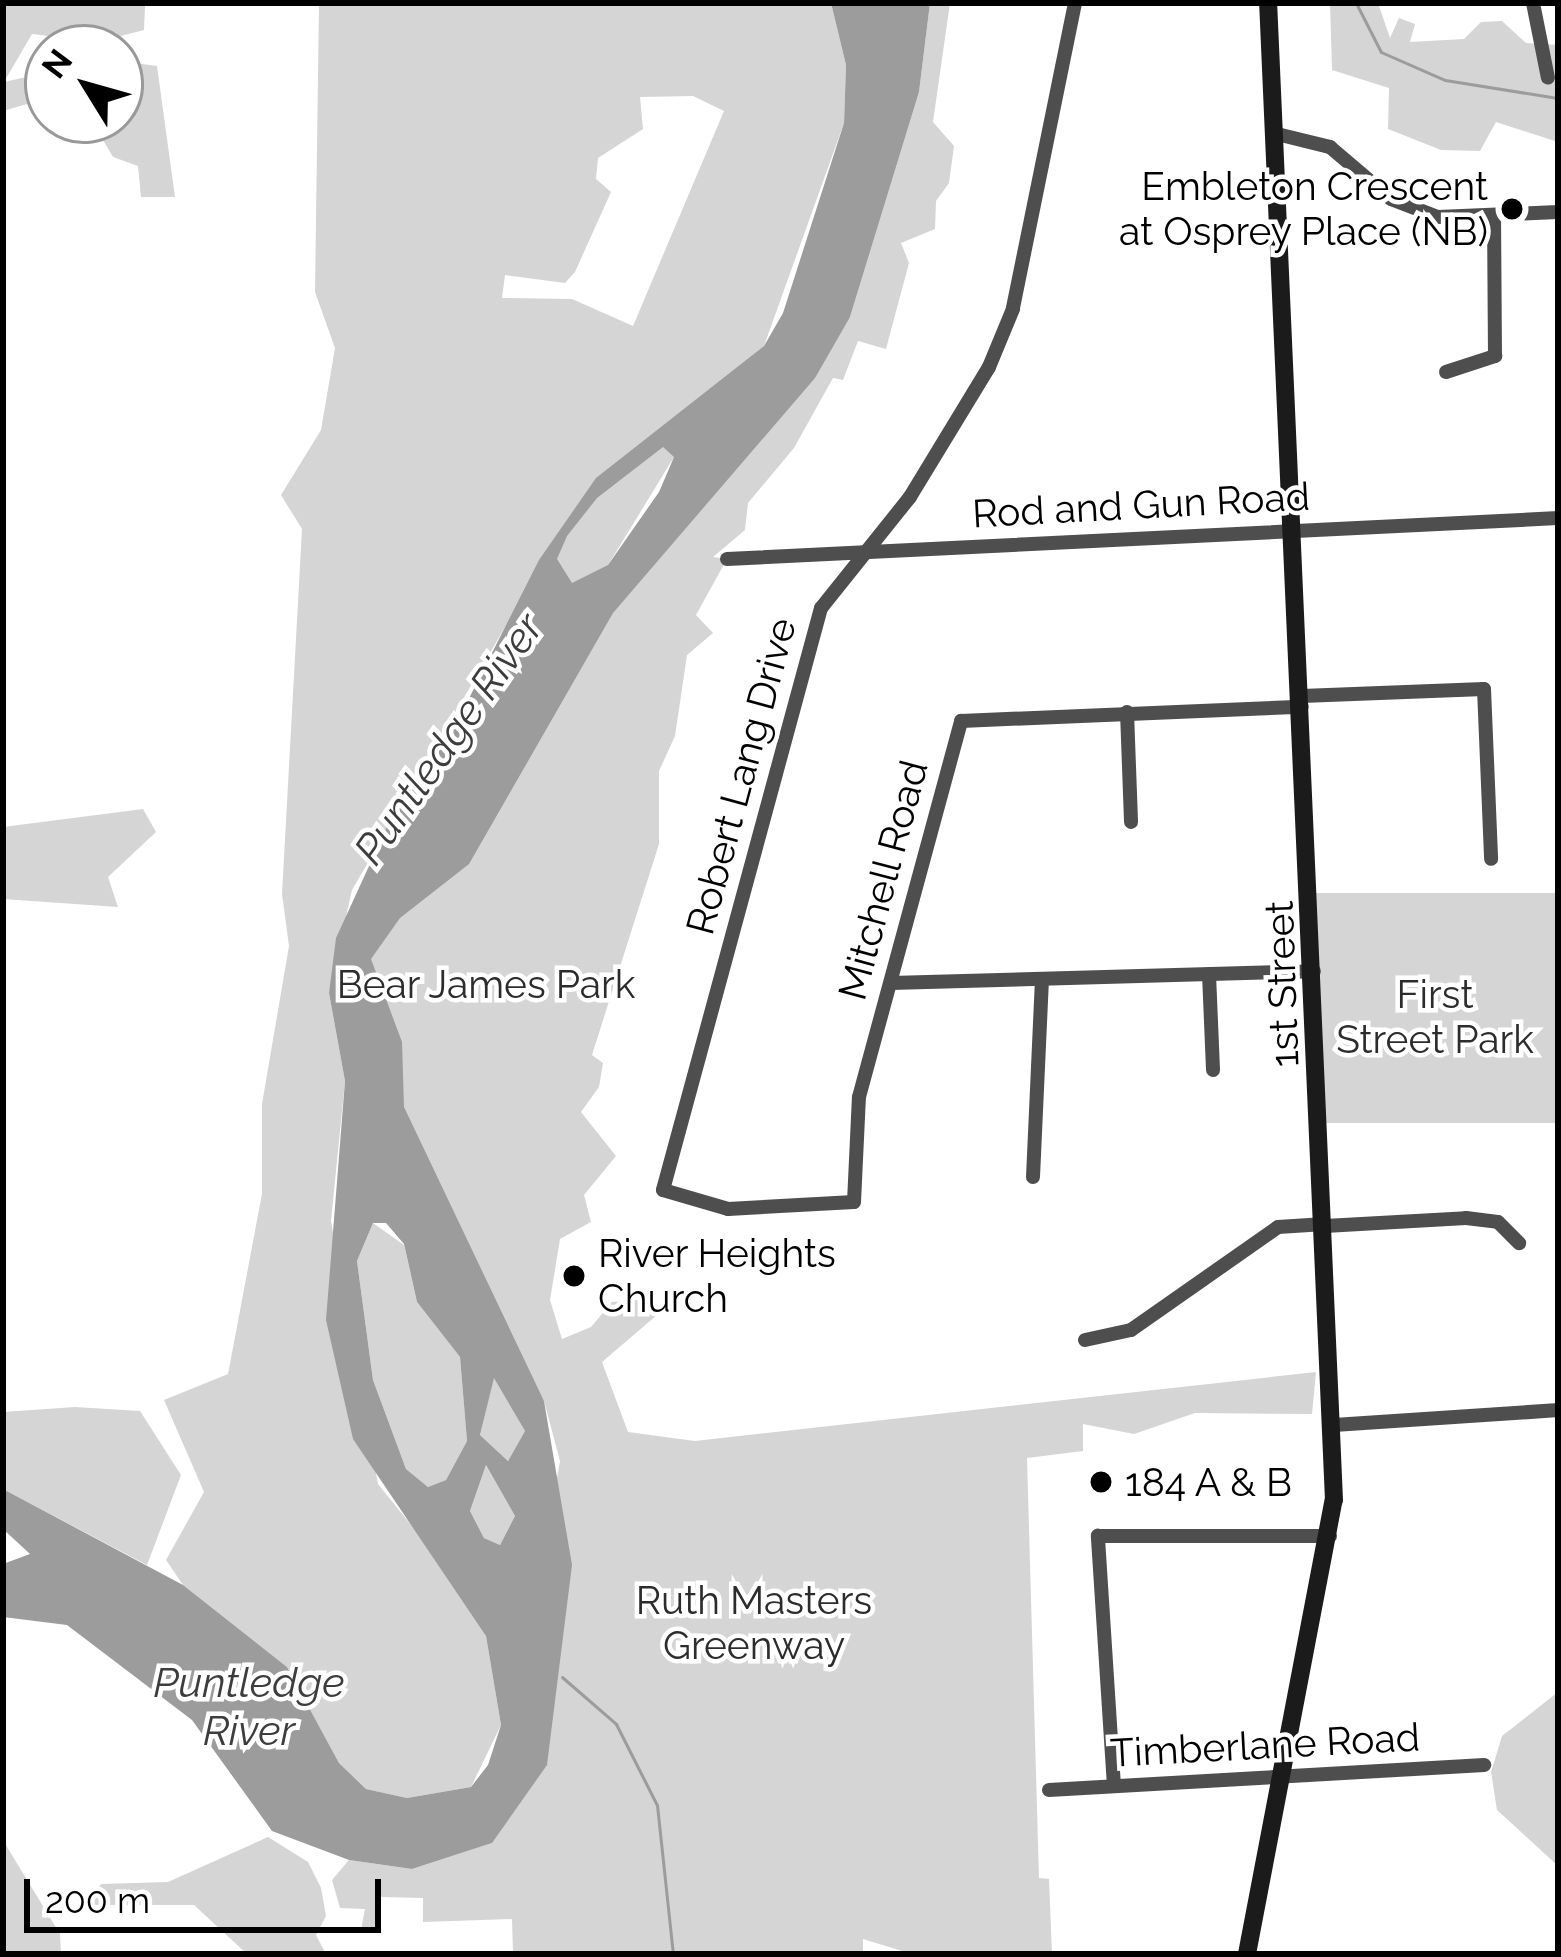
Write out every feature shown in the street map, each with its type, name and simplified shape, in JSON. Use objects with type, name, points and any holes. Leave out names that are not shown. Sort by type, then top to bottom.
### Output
[{"type":"street","name":"Robert Lang Drive","points":[[663,1190],[821,608],[868,552],[989,368],[1013,309],[1076,3]]},
{"type":"street","name":"1st Street","points":[[1247,1954],[1330,1536],[1334,1425],[1268,3]]},
{"type":"street","points":[[1533,3],[1548,78]]},
{"type":"street","points":[[1277,134],[1330,147],[1391,199],[1438,218],[1558,212]]},
{"type":"street","points":[[1446,372],[1496,356],[1494,215]]},
{"type":"street","name":"Rod and Gun Road","points":[[727,559],[1558,518]]},
{"type":"street","name":"Mitchell Road","points":[[663,1190],[728,1209],[854,1202],[856,1116],[961,721],[1484,689],[1491,859]]},
{"type":"street","points":[[1126,712],[1131,822]]},
{"type":"street","points":[[891,983],[1042,982],[1314,970]]},
{"type":"street","points":[[1209,974],[1213,1070]]},
{"type":"street","points":[[1033,1177],[1042,982]]},
{"type":"street","points":[[1085,1340],[1131,1330],[1278,1227],[1466,1218],[1498,1222],[1519,1243]]},
{"type":"street","points":[[1334,1425],[1558,1410]]},
{"type":"street","points":[[1114,1786],[1098,1536],[1330,1536]]},
{"type":"street","name":"Timberlane Road","points":[[1049,1790],[1484,1766]]},
{"type":"green space","points":[[319,3],[831,3],[846,65],[844,123],[764,346],[663,429],[674,457],[608,565],[587,583],[522,598],[352,890],[329,993],[345,1081],[331,1221],[378,1484],[458,1583],[486,1636],[501,1725],[471,1787],[407,1798],[366,1789],[339,1763],[287,1667],[183,1585],[166,1560],[204,1492],[164,1400],[228,1374],[262,1194],[262,1104],[289,946],[282,894],[302,529],[281,495],[321,430],[335,348],[315,292]],"holes":[[[693,96],[724,111],[633,326],[572,299],[502,298],[505,275],[565,283],[575,272],[611,192],[596,179],[598,158],[643,129],[640,97]]]},
{"type":"green space","points":[[930,3],[950,3],[933,122],[954,146],[949,183],[936,201],[935,229],[901,243],[909,263],[886,349],[858,341],[843,380],[833,378],[794,448],[748,503],[745,530],[713,557],[727,559],[696,615],[713,633],[687,655],[675,736],[659,771],[659,844],[592,1055],[603,1063],[599,1087],[581,1112],[616,1156],[584,1195],[591,1222],[560,1239],[550,1300],[562,1339],[591,1327],[612,1302],[651,1299],[657,1315],[602,1362],[628,1432],[695,1441],[1316,1372],[1312,1414],[1195,1413],[1134,1434],[1083,1424],[1083,1451],[1027,1458],[1039,1878],[1049,1879],[1052,1954],[912,1954],[863,1939],[863,1954],[513,1954],[512,1919],[423,1922],[423,1898],[381,1897],[378,1931],[361,1930],[365,1909],[340,1908],[332,1880],[349,1860],[412,1869],[492,1843],[560,1461],[544,1401],[395,1133],[364,979],[371,941],[653,557],[850,317],[919,92]]},
{"type":"green space","points":[[1330,3],[1378,3],[1390,38],[1399,18],[1415,24],[1410,42],[1464,39],[1481,22],[1502,21],[1526,43],[1558,45],[1558,142],[1496,122],[1480,151],[1441,150],[1388,129],[1389,88],[1332,70]]},
{"type":"green space","points":[[3,6],[145,6],[144,30],[144,24],[24,24],[24,48],[4,82],[24,77],[24,105],[3,111]]},
{"type":"green space","points":[[144,64],[157,66],[175,197],[141,197],[138,166],[113,157],[105,144],[144,144]]},
{"type":"green space","points":[[143,809],[156,832],[108,877],[118,907],[3,899],[3,827]]},
{"type":"green space","name":"First Street Park","points":[[1310,893],[1558,893],[1558,1123],[1310,1123]]},
{"type":"green space","points":[[373,1223],[404,1245],[417,1302],[460,1357],[467,1441],[446,1480],[428,1487],[406,1469],[373,1380],[357,1261]]},
{"type":"green space","points":[[494,1376],[525,1431],[508,1461],[480,1435]]},
{"type":"green space","points":[[75,1407],[140,1411],[181,1475],[147,1565],[3,1489],[3,1412]]},
{"type":"green space","points":[[486,1465],[515,1516],[500,1545],[484,1538],[470,1511]]},
{"type":"green space","points":[[1558,1692],[1558,1866],[1497,1810],[1491,1772],[1502,1736]]},
{"type":"green space","points":[[268,1837],[308,1862],[321,1888],[326,1916],[316,1935],[326,1954],[247,1954],[194,1905],[88,1905],[101,1884],[168,1882]]},
{"type":"green space","points":[[4,1842],[60,1934],[61,1954],[3,1954]]},
{"type":"water","name":"Puntledge River","points":[[831,3],[930,3],[919,92],[850,317],[815,378],[613,613],[469,864],[400,918],[371,959],[402,1042],[404,1107],[544,1401],[572,1565],[547,1765],[492,1843],[412,1869],[349,1860],[272,1831],[192,1720],[67,1625],[3,1617],[3,1564],[30,1554],[3,1529],[3,1489],[183,1585],[287,1667],[339,1763],[366,1789],[407,1798],[471,1787],[488,1765],[501,1725],[486,1636],[353,1439],[326,1320],[345,1081],[329,993],[336,938],[408,781],[452,732],[539,560],[596,478],[764,346],[783,313],[844,123],[846,65]],"holes":[[[663,447],[674,457],[659,492],[608,565],[572,583],[557,559],[567,536],[597,498]],[[373,1223],[386,1223],[404,1244],[417,1302],[460,1357],[467,1441],[446,1480],[428,1487],[406,1469],[373,1380],[357,1261]],[[494,1378],[525,1431],[508,1461],[480,1435]],[[486,1465],[515,1516],[500,1545],[484,1538],[470,1511]]]},
{"type":"waterway","points":[[1356,3],[1381,52],[1445,80],[1558,98]]},
{"type":"waterway","points":[[562,1677],[616,1724],[657,1805],[673,1954]]},
{"type":"place","name":"Embleton Crescent at Osprey Place (NB)","points":[[1512,209]]},
{"type":"place","name":"River Heights Church","points":[[574,1276]]},
{"type":"place","name":"184 A & B","points":[[1101,1482]]},
{"type":"park label","name":"Bear James Park","points":[[486,984]]},
{"type":"park label","name":"Ruth Masters Greenway","points":[[754,1624]]}]
